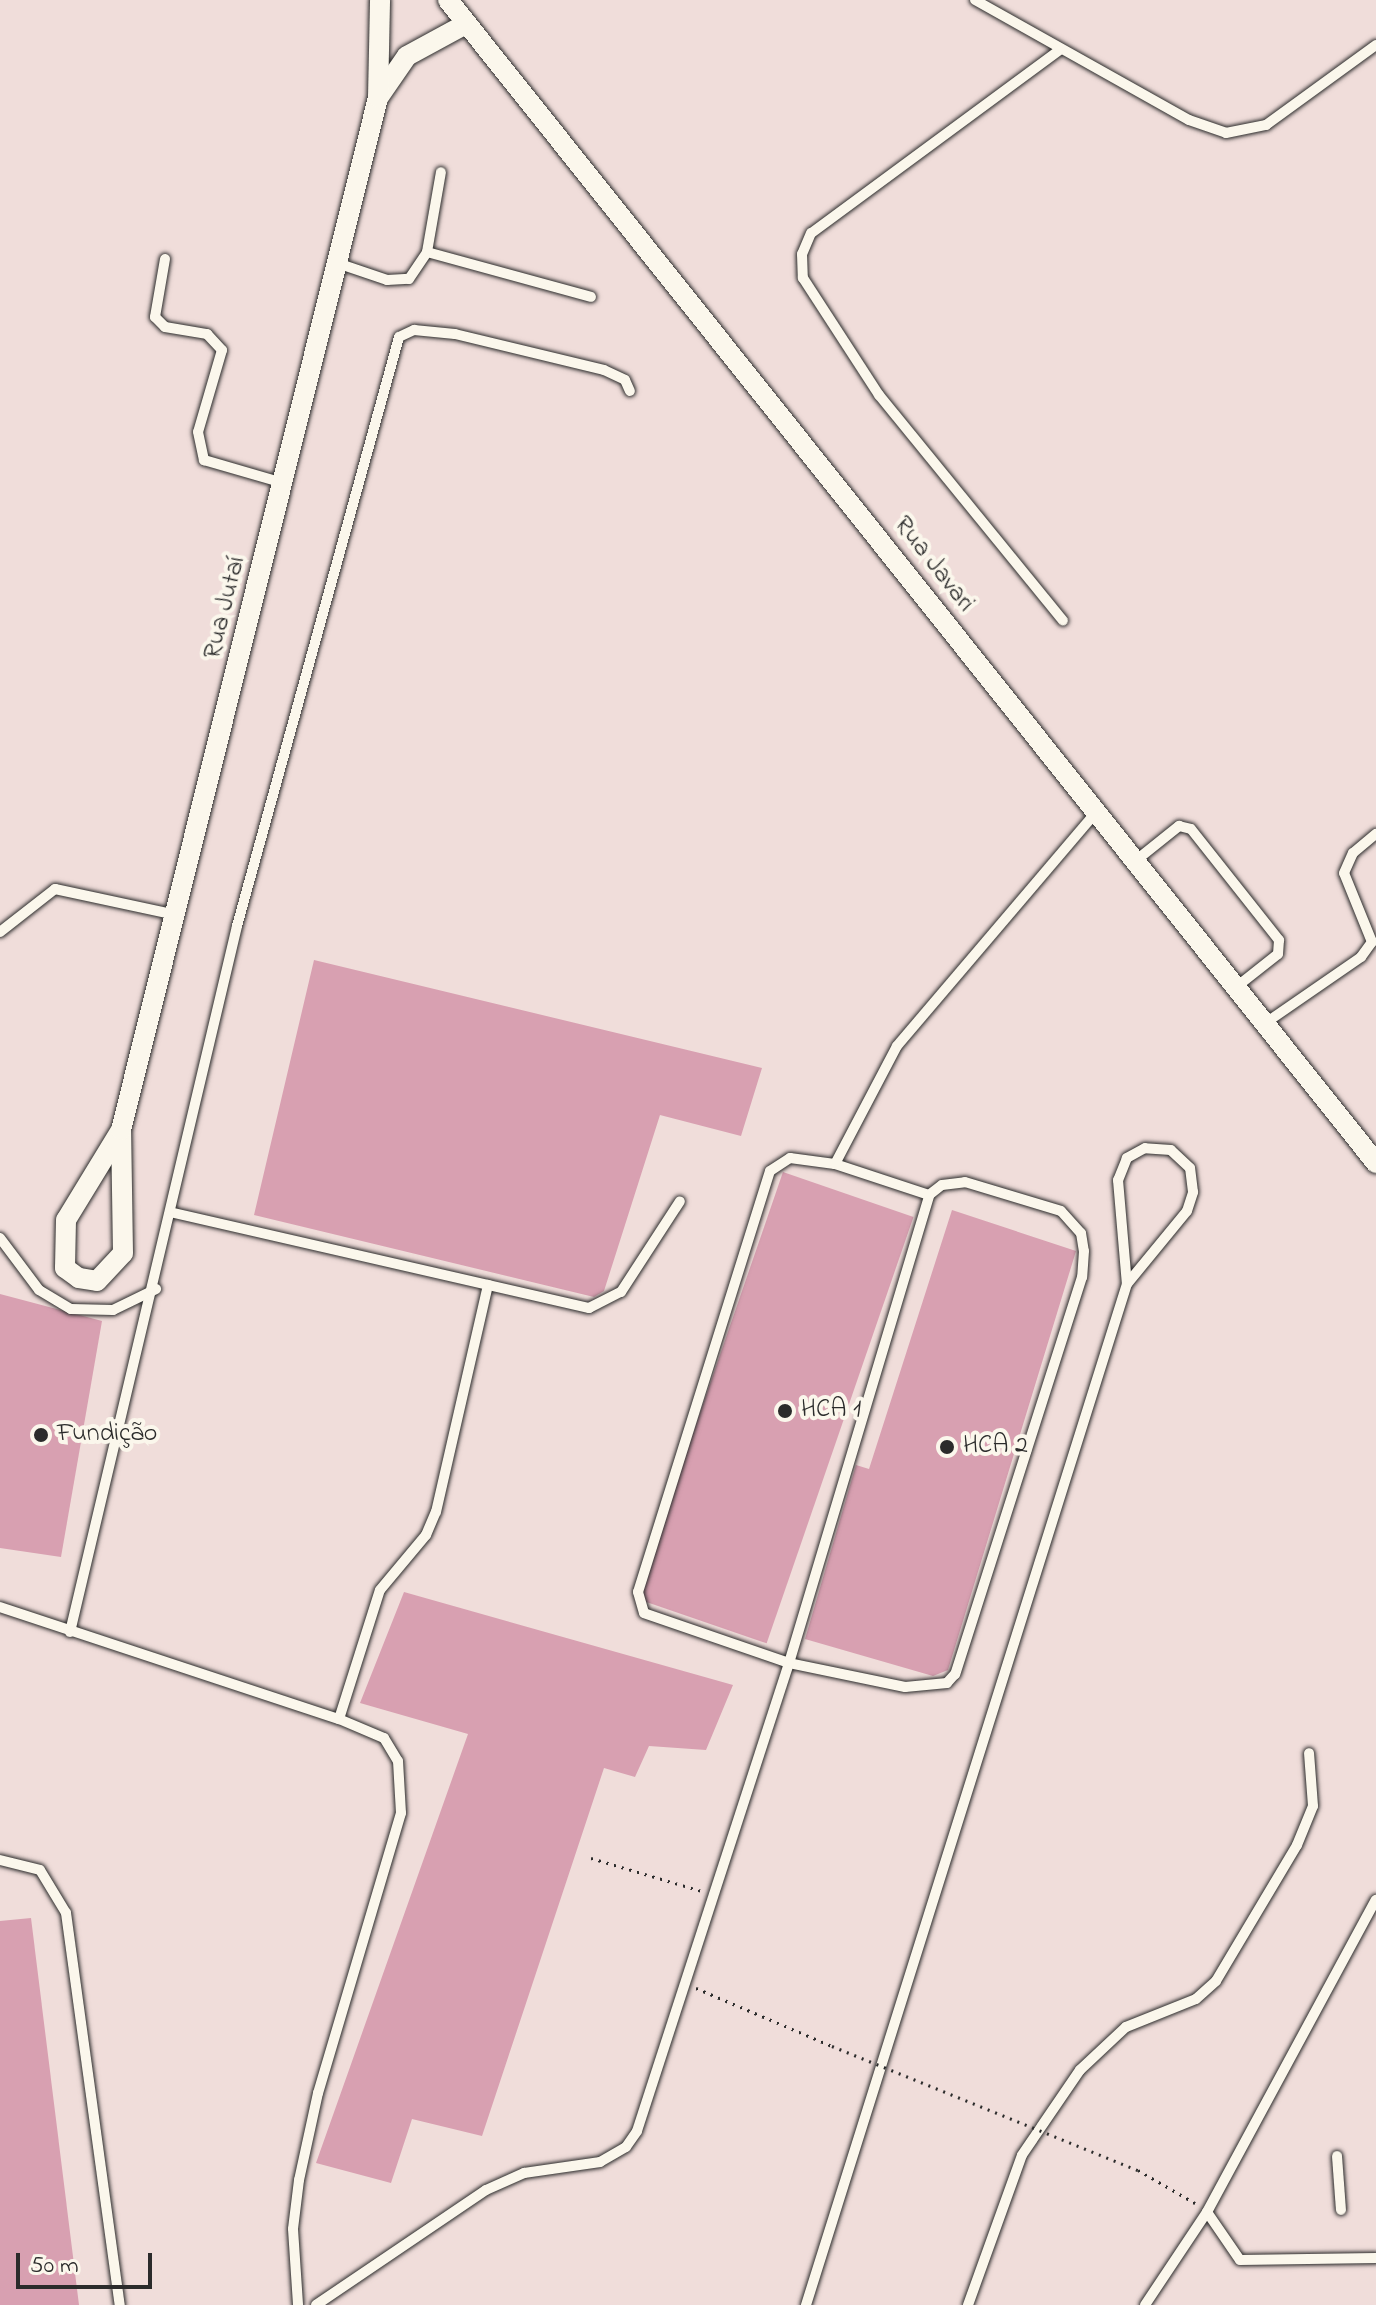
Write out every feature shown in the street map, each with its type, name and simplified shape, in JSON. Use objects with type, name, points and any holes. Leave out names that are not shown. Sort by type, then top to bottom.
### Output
[{"type":"street","name":"Rua Jutaí","points":[[121,1130],[66,1220],[65,1268],[79,1278],[97,1281],[123,1253],[121,1130],[178,916],[378,98],[380,0]]},
{"type":"street","name":"Rua Javari","points":[[448,0],[671,272],[1095,813],[1376,1163]]},
{"type":"street","name":"Rua Jutaí","points":[[378,98],[407,56],[466,24]]},
{"type":"lane","points":[[975,0],[1189,120],[1226,133],[1266,125],[1376,45]]},
{"type":"lane","points":[[1061,49],[811,233],[802,254],[803,278],[879,395],[1063,621]]},
{"type":"lane","points":[[337,263],[387,280],[409,279],[427,252],[441,172]]},
{"type":"lane","points":[[427,252],[591,297]]},
{"type":"lane","points":[[165,259],[155,317],[165,327],[207,334],[222,350],[198,432],[204,460],[283,483]]},
{"type":"lane","points":[[70,1632],[174,1213],[237,926],[399,337],[414,330],[455,334],[604,370],[625,380],[630,391]]},
{"type":"lane","points":[[835,1164],[897,1046],[1095,813]]},
{"type":"lane","points":[[1134,862],[1179,826],[1191,829],[1279,940],[1278,954],[1235,988]]},
{"type":"lane","points":[[1264,1024],[1361,957],[1372,942],[1344,873],[1353,853],[1376,834]]},
{"type":"lane","points":[[0,932],[55,889],[178,916]]},
{"type":"lane","points":[[806,2305],[1127,1284],[1187,1211],[1193,1192],[1190,1168],[1171,1150],[1145,1148],[1127,1158],[1118,1180],[1127,1284]]},
{"type":"lane","points":[[316,2305],[494,2185],[524,2173],[600,2162],[626,2147],[685,1984],[789,1663],[929,1195],[942,1185],[965,1182],[1061,1211],[1081,1233],[1082,1277],[955,1674],[947,1683],[905,1687],[789,1663],[644,1613],[638,1592],[770,1171],[790,1158],[835,1164],[929,1195]]},
{"type":"lane","points":[[174,1213],[589,1308],[606,1305],[680,1201]]},
{"type":"lane","points":[[0,1238],[39,1290],[71,1309],[113,1310],[156,1289]]},
{"type":"lane","points":[[339,1719],[380,1590],[426,1535],[436,1512],[488,1285]]},
{"type":"lane","points":[[0,1607],[339,1719],[384,1738],[404,1788],[299,2180],[293,2229],[298,2305]]},
{"type":"lane","points":[[968,2305],[1022,2155],[1080,2070],[1126,2027],[1196,1999],[1216,1981],[1297,1845],[1313,1806],[1309,1753]]},
{"type":"lane","points":[[0,1860],[40,1870],[66,1913],[120,2305]]},
{"type":"lane","points":[[1145,2305],[1207,2212],[1376,1900]]},
{"type":"lane","points":[[1337,2156],[1341,2210]]},
{"type":"lane","points":[[1207,2212],[1240,2260],[1376,2258]]},
{"type":"path","points":[[591,1858],[714,1895]]},
{"type":"path","points":[[685,1984],[1138,2170],[1207,2212]]},
{"type":"building","points":[[314,960],[762,1068],[741,1136],[660,1115],[604,1291],[594,1297],[254,1215]]},
{"type":"building","name":"HCA 1","points":[[783,1172],[913,1217],[767,1643],[636,1598]]},
{"type":"building","name":"HCA 2","points":[[952,1210],[1076,1251],[948,1670],[933,1676],[805,1639],[856,1465],[869,1469]]},
{"type":"building","name":"Fundição","points":[[0,1294],[102,1321],[61,1557],[0,1548]]},
{"type":"building","points":[[404,1592],[733,1685],[706,1750],[649,1746],[635,1777],[604,1768],[482,2136],[412,2119],[391,2183],[316,2163],[468,1734],[360,1703]]},
{"type":"building","points":[[31,1918],[79,2305],[0,2305],[0,1921]]},
{"type":"place","name":"HCA 1","points":[[785,1411]]},
{"type":"place","name":"Fundição","points":[[41,1435]]},
{"type":"place","name":"HCA 2","points":[[947,1447]]}]
